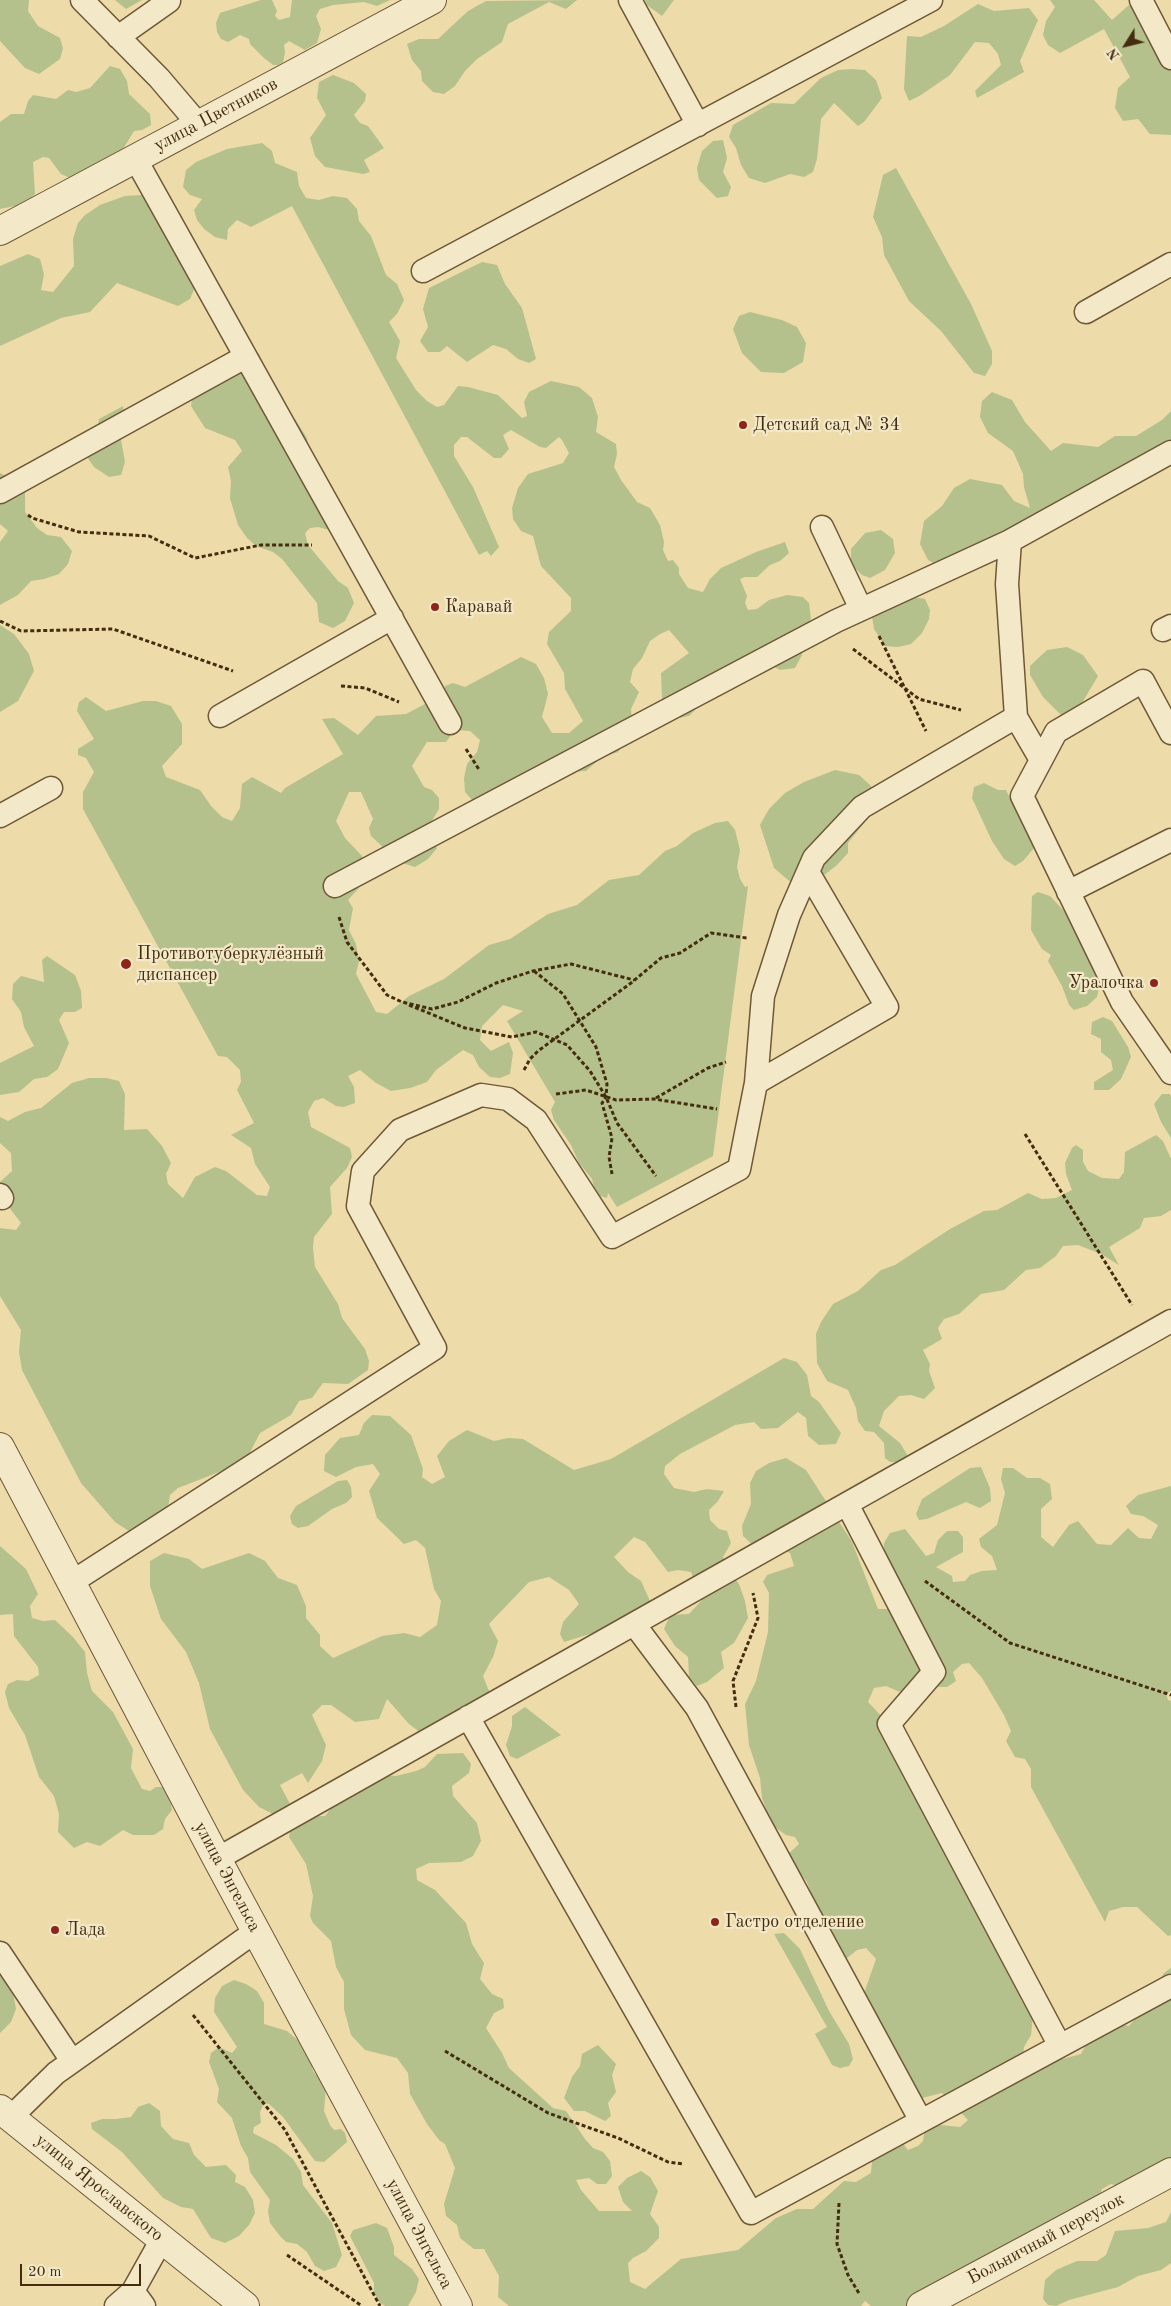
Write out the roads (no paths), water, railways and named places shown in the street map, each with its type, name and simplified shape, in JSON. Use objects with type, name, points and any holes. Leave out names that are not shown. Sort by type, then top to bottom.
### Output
[{"type":"street","name":"улица Цветников","points":[[0,231],[432,0]]},
{"type":"street","name":"улица Энгельса","points":[[0,1447],[217,1859],[458,2306]]},
{"type":"street","name":"улица Ярославского","points":[[5,2113],[245,2306]]},
{"type":"street","name":"Больничный переулок","points":[[921,2306],[1171,2172]]},
{"type":"lane","points":[[82,0],[159,78],[199,125]]},
{"type":"lane","points":[[630,0],[698,125]]},
{"type":"lane","points":[[423,271],[931,0]]},
{"type":"lane","points":[[1140,0],[1171,58]]},
{"type":"lane","points":[[118,37],[169,1]]},
{"type":"lane","points":[[136,158],[450,723]]},
{"type":"lane","points":[[1086,312],[1171,264]]},
{"type":"lane","points":[[0,492],[245,356]]},
{"type":"lane","points":[[335,886],[811,634],[1010,541],[1171,452]]},
{"type":"lane","points":[[822,527],[861,610]]},
{"type":"lane","points":[[1010,541],[1007,584],[1007,722],[1041,760]]},
{"type":"lane","points":[[220,716],[392,618]]},
{"type":"lane","points":[[1171,733],[1143,681],[1056,732],[1022,796],[1122,1002],[1171,1073]]},
{"type":"lane","points":[[72,1582],[435,1348],[358,1206],[363,1171],[400,1130],[481,1095],[515,1104],[536,1120],[612,1237],[739,1169],[756,1083],[763,996],[789,915],[814,858],[862,807],[1007,722]]},
{"type":"lane","points":[[0,816],[51,788]]},
{"type":"lane","points":[[1068,892],[1171,840]]},
{"type":"lane","points":[[756,1083],[887,1007],[808,872]]},
{"type":"lane","points":[[217,1859],[1171,1321]]},
{"type":"lane","points":[[847,1504],[934,1672],[890,1724],[1060,2046]]},
{"type":"lane","points":[[634,1624],[697,1708],[921,2121]]},
{"type":"lane","points":[[468,1717],[751,2213],[1171,1986]]},
{"type":"lane","points":[[5,2113],[56,2073],[173,1992],[256,1931]]},
{"type":"lane","points":[[0,1953],[72,2062]]},
{"type":"lane","points":[[116,2306],[139,2298],[162,2239]]},
{"type":"place","name":"Детский сад № 34","points":[[743,425]]},
{"type":"place","name":"Каравай","points":[[435,607]]},
{"type":"place","name":"Противотуберкулёзный диспансер","points":[[126,964]]},
{"type":"place","name":"Уралочка","points":[[1154,983]]},
{"type":"place","name":"Гастро отделение","points":[[715,1922]]},
{"type":"place","name":"Лада","points":[[55,1930]]}]
